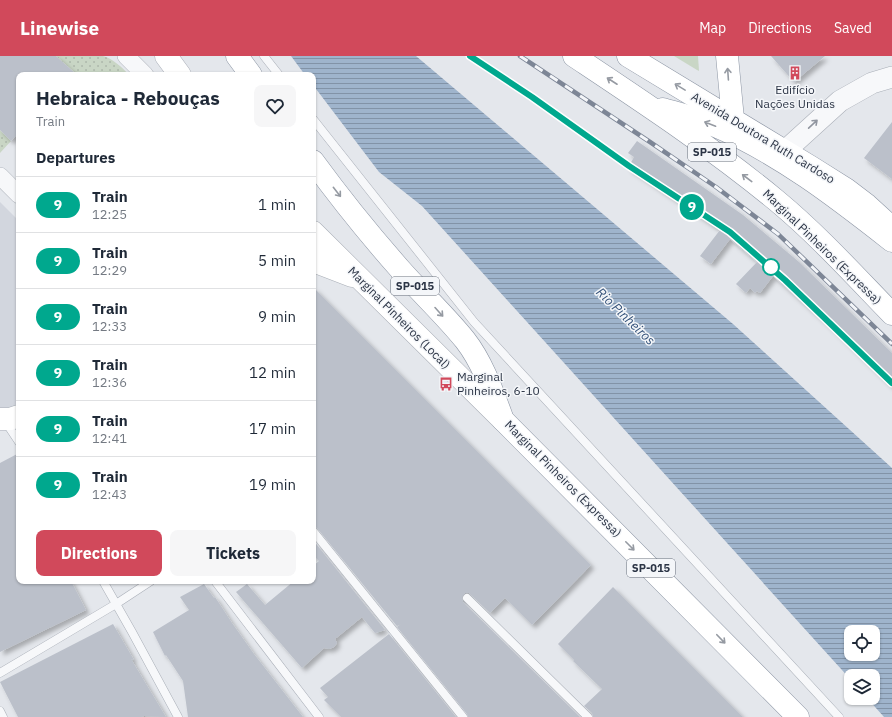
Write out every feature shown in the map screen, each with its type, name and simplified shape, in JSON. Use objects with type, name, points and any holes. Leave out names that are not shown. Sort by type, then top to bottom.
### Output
[{"type":"main road","points":[[166,56],[178,72]]},
{"type":"main road","points":[[237,56],[249,72]]},
{"type":"main road","name":"Marginal Pinheiros (Expressa)","points":[[574,56],[645,103],[778,202],[846,267],[892,314]]},
{"type":"main road","name":"Avenida Doutora Ruth Cardoso","points":[[628,56],[811,166],[867,205],[892,228]]},
{"type":"main road","points":[[727,56],[733,119]]},
{"type":"main road","points":[[645,103],[712,124],[757,146],[817,185],[892,241]]},
{"type":"main road","name":"Marginal Pinheiros (Expressa)","points":[[316,165],[355,216],[398,268],[465,341],[478,360],[503,420],[798,717]]},
{"type":"main road","name":"Marginal Pinheiros (Local)","points":[[316,235],[503,420]]},
{"type":"main road","points":[[316,262],[361,280]]},
{"type":"street","points":[[126,56],[142,72]]},
{"type":"street","points":[[785,151],[840,101],[872,83],[892,77]]},
{"type":"street","points":[[0,176],[16,192]]},
{"type":"lane","points":[[264,56],[277,72]]},
{"type":"lane","points":[[316,123],[474,322],[839,717]]},
{"type":"lane","points":[[9,421],[16,436]]},
{"type":"lane","points":[[316,535],[463,717]]},
{"type":"lane","points":[[105,584],[178,717]]},
{"type":"lane","points":[[0,673],[116,604],[146,584]]},
{"type":"lane","points":[[217,584],[319,717]]},
{"type":"lane","points":[[467,598],[588,717]]},
{"type":"lane","points":[[0,711],[3,717]]},
{"type":"shaded area","points":[[0,202],[16,218],[16,406],[0,410]]},
{"type":"green space","points":[[56,56],[103,56],[110,59],[126,72],[74,72]]},
{"type":"green space","points":[[674,56],[698,56],[699,71],[697,70]]},
{"type":"green space","points":[[0,130],[11,141],[0,153]]},
{"type":"water","name":"Rio Pinheiros","points":[[291,56],[416,56],[733,324],[892,468],[892,717],[884,717],[873,705],[880,705],[880,669],[844,669],[844,672],[422,206],[379,172],[316,89],[316,72],[303,72]]},
{"type":"building","points":[[0,56],[56,56],[74,72],[16,72],[16,135],[11,141],[0,130]]},
{"type":"building","name":"Edifício Nações Unidas","points":[[771,56],[825,56],[794,82]]},
{"type":"building","points":[[892,122],[892,179],[864,158]]},
{"type":"building","points":[[637,141],[743,215],[799,262],[892,353],[892,387],[830,327],[773,276],[760,293],[757,291],[755,293],[750,288],[746,293],[736,284],[757,262],[730,239],[711,264],[700,256],[720,230],[628,168],[634,157],[628,153]]},
{"type":"building","points":[[316,290],[591,565],[532,625],[505,598],[490,613],[469,593],[465,593],[462,597],[463,602],[580,717],[468,717],[397,627],[401,624],[397,626],[317,528]]},
{"type":"building","points":[[16,455],[16,584],[73,584],[86,610],[0,652],[0,463]]},
{"type":"building","points":[[316,544],[385,630],[375,633],[362,617],[335,639],[337,643],[334,647],[329,649],[324,648],[302,668],[236,592],[247,584],[265,605],[290,584],[316,584],[316,564],[319,561],[316,558]]},
{"type":"building","points":[[204,584],[214,598],[215,597],[254,654],[303,717],[188,717],[183,681],[166,655],[165,656],[153,632],[189,610],[180,597]]},
{"type":"building","points":[[613,587],[743,717],[593,717],[592,713],[584,706],[602,689],[558,644]]},
{"type":"building","points":[[113,624],[134,660],[131,659],[166,717],[18,717],[0,682]]},
{"type":"building","points":[[389,634],[456,717],[341,717],[324,700],[328,697],[320,688]]},
{"type":"railway","points":[[470,56],[532,97],[629,166],[730,232],[785,280],[892,383]]},
{"type":"railway","points":[[520,56],[716,187],[778,234],[892,344]]},
{"type":"train","name":"9","points":[[470,56],[532,97],[629,166],[730,232],[785,280],[892,383]]},
{"type":"place","name":"Edifício Nações Unidas","points":[[795,73]]},
{"type":"place","name":"Marginal Pinheiros, 6-10","points":[[446,384]]}]
